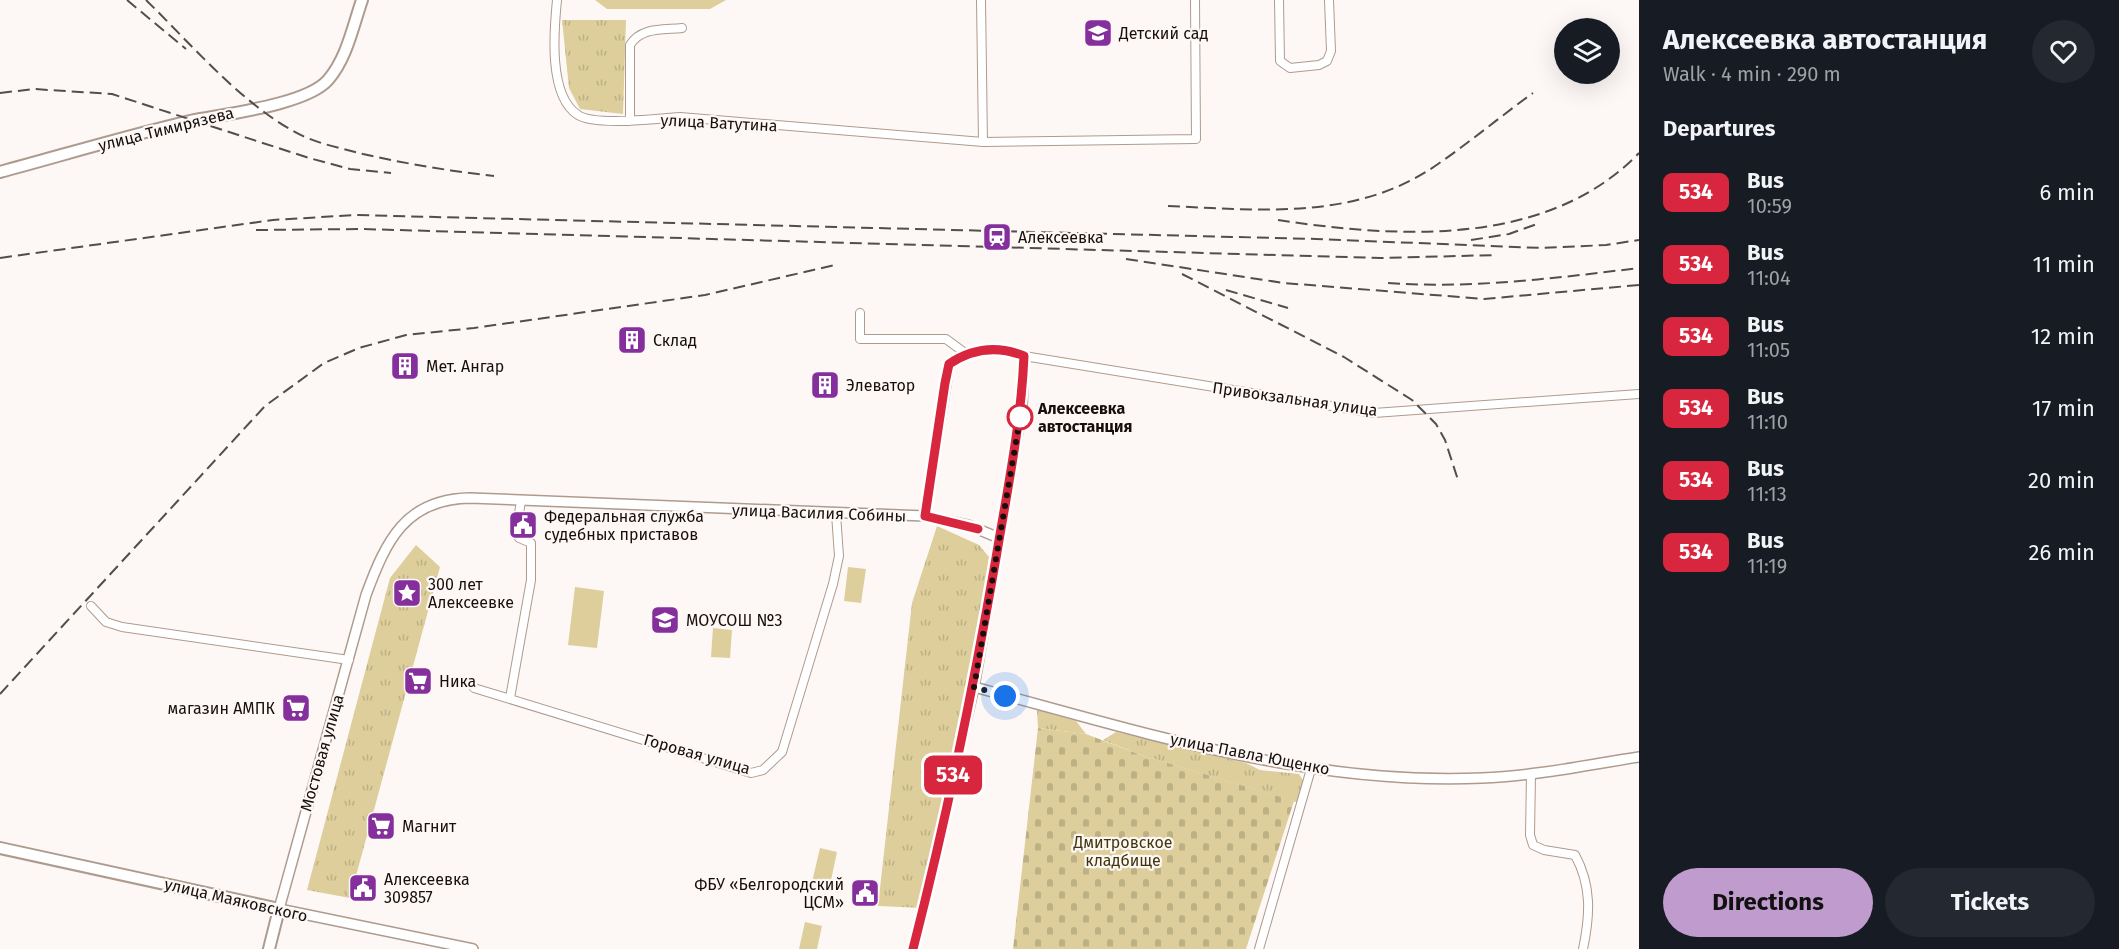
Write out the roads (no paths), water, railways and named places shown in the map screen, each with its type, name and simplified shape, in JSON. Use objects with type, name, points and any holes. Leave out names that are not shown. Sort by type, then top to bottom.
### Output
[{"type":"main road","name":"улица Тимирязева","points":[[0,172],[190,122],[279,103],[315,90],[328,80],[342,57],[362,0]]},
{"type":"main road","name":"улица Маяковского","points":[[0,848],[279,909]]},
{"type":"main road","name":"Мостовая улица","points":[[269,949],[279,909]]},
{"type":"street","name":"улица Ватутина","points":[[557,0],[553,32],[561,93],[577,115],[589,119],[630,121],[680,117],[983,142],[1196,139],[1195,0]]},
{"type":"street","points":[[981,0],[983,142]]},
{"type":"street","points":[[1279,0],[1280,62],[1290,68],[1319,66],[1327,61],[1331,51],[1329,0]]},
{"type":"street","points":[[630,121],[630,45],[635,37],[645,32],[682,28]]},
{"type":"street","points":[[860,313],[860,339],[946,339],[965,353]]},
{"type":"street","points":[[913,949],[974,687],[1022,407],[1024,356],[1012,351],[989,349],[965,353],[949,364],[925,516]]},
{"type":"street","name":"Привокзальная улица","points":[[1024,356],[1374,412],[1639,394]]},
{"type":"street","name":"улица Василия Собины","points":[[379,559],[395,533],[419,510],[448,498],[925,516],[968,525],[999,538]]},
{"type":"street","points":[[510,698],[531,580],[531,543],[519,538],[517,526],[521,501]]},
{"type":"street","name":"Горовая улица","points":[[474,688],[751,772],[763,770],[782,752],[833,584],[839,556],[836,514]]},
{"type":"street","name":"Мостовая улица","points":[[279,909],[366,595],[379,559]]},
{"type":"street","points":[[91,606],[106,622],[122,627],[349,660]]},
{"type":"street","name":"улица Павла Ющенко","points":[[974,687],[1219,751],[1311,769],[1438,778],[1531,775],[1639,757]]},
{"type":"street","points":[[1259,949],[1311,769]]},
{"type":"street","points":[[1531,775],[1530,835],[1533,845],[1544,850],[1575,855],[1583,869],[1590,915],[1583,949]]},
{"type":"street","name":"улица Маяковского","points":[[279,909],[473,949]]},
{"type":"railway","points":[[127,0],[186,49]]},
{"type":"railway","points":[[146,0],[234,87],[272,118],[293,131],[327,145],[379,158],[494,176]]},
{"type":"railway","points":[[0,93],[34,89],[112,94],[309,158],[350,169],[391,173]]},
{"type":"railway","points":[[1168,206],[1238,209],[1308,208],[1375,195],[1407,182],[1438,164],[1533,93]]},
{"type":"railway","points":[[1278,220],[1324,226],[1421,232],[1469,229],[1516,221],[1561,206],[1602,184],[1639,153]]},
{"type":"railway","points":[[0,258],[273,220],[355,215],[1316,239],[1542,248],[1606,245],[1639,240]]},
{"type":"railway","points":[[1471,240],[1509,234],[1540,223]]},
{"type":"railway","points":[[256,230],[361,229],[1381,258],[1497,255]]},
{"type":"railway","points":[[1126,259],[1284,283],[1484,299],[1639,285]]},
{"type":"railway","points":[[0,694],[265,406],[324,363],[359,348],[406,335],[474,328],[705,295],[835,265]]},
{"type":"railway","points":[[1388,283],[1482,284],[1639,268]]},
{"type":"railway","points":[[1182,274],[1344,357],[1412,400],[1436,424],[1445,440],[1458,480]]},
{"type":"railway","points":[[1226,290],[1288,308]]},
{"type":"place","name":"Детский сад","points":[[1098,33]]},
{"type":"place","name":"Алексеевка","points":[[997,237]]},
{"type":"place","name":"Склад","points":[[632,340]]},
{"type":"place","name":"Мет. Ангар","points":[[405,366]]},
{"type":"place","name":"Элеватор","points":[[825,385]]},
{"type":"place","name":"Алексеевка автостанция","points":[[1020,417]]},
{"type":"place","name":"Федеральная служба судебных приставов","points":[[523,525]]},
{"type":"place","name":"300 лет Алексеевке","points":[[407,593]]},
{"type":"place","name":"МОУСОШ №3","points":[[665,620]]},
{"type":"place","name":"Ника","points":[[418,681]]},
{"type":"place","name":"магазин АМПК","points":[[296,708]]},
{"type":"place","name":"Магнит","points":[[381,826]]},
{"type":"place","name":"Алексеевка 309857","points":[[363,888]]},
{"type":"place","name":"ФБУ «Белгородский ЦСМ»","points":[[865,893]]},
{"type":"park label","name":"Дмитровское кладбище","points":[[1123,851]]}]
